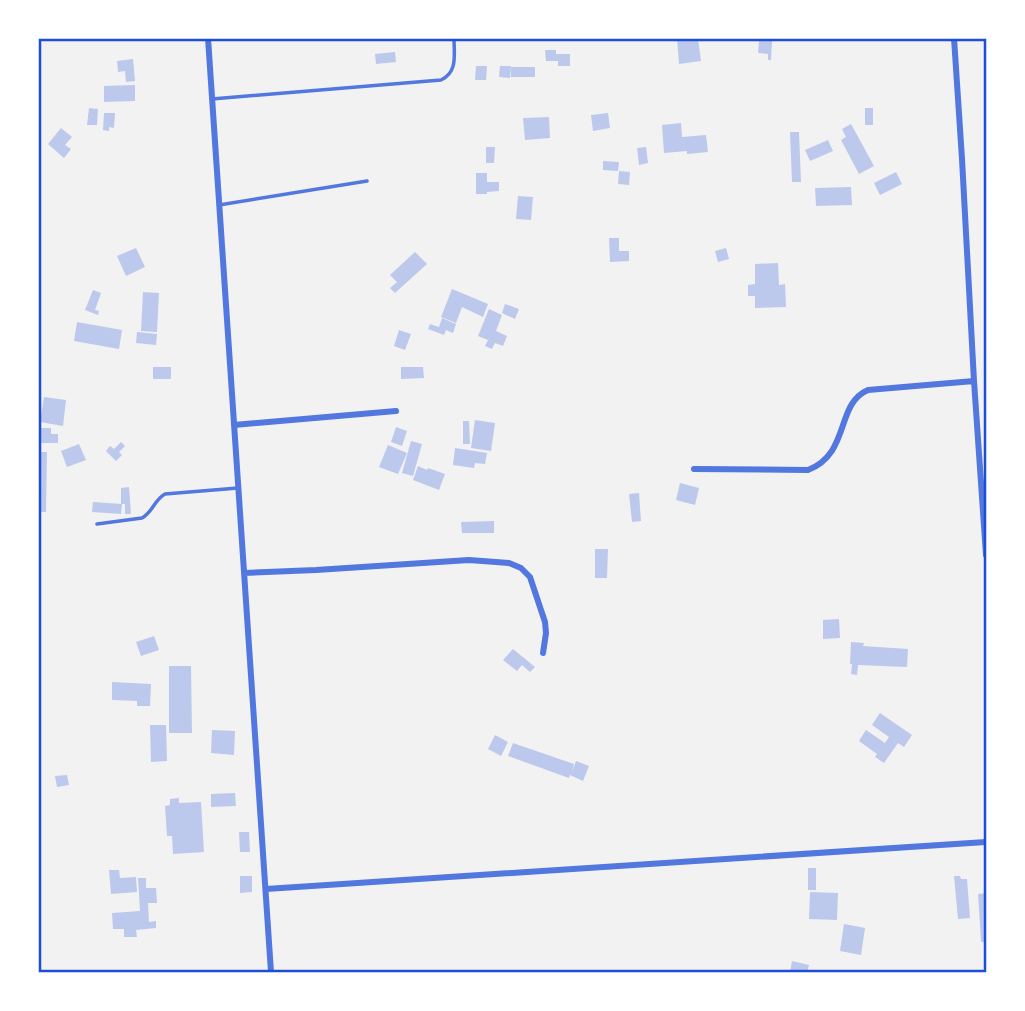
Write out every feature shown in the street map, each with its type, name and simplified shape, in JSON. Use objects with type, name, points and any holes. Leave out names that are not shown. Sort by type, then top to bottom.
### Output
[{"type":"street","points":[[208,38],[271,972]]},
{"type":"street","points":[[954,38],[986,555]]},
{"type":"street","points":[[694,470],[808,470],[832,451],[850,407],[860,393],[868,390],[974,381]]},
{"type":"street","points":[[234,425],[396,411]]},
{"type":"street","points":[[244,573],[469,560],[509,563],[521,568],[530,577],[545,622],[543,653]]},
{"type":"street","points":[[266,889],[986,842]]},
{"type":"lane","points":[[212,99],[441,80],[448,76],[454,66],[454,38]]},
{"type":"lane","points":[[219,205],[367,181]]},
{"type":"lane","points":[[97,524],[142,518],[149,514],[160,496],[165,494],[238,488]]},
{"type":"building","points":[[677,38],[698,38],[701,61],[679,64]]},
{"type":"building","points":[[759,41],[772,41],[771,60],[768,60],[768,54],[758,53]]},
{"type":"building","points":[[545,50],[556,50],[556,54],[570,54],[570,66],[558,66],[558,61],[546,61]]},
{"type":"building","points":[[395,52],[396,62],[376,64],[375,54]]},
{"type":"building","points":[[133,59],[135,81],[126,82],[125,71],[118,72],[117,61]]},
{"type":"building","points":[[476,66],[487,66],[486,80],[475,80]]},
{"type":"building","points":[[500,66],[511,66],[510,78],[499,77]]},
{"type":"building","points":[[511,67],[535,67],[535,77],[511,77]]},
{"type":"building","points":[[135,85],[135,101],[104,102],[104,86]]},
{"type":"building","points":[[89,108],[98,109],[97,125],[87,125]]},
{"type":"building","points":[[865,108],[873,108],[873,125],[865,125]]},
{"type":"building","points":[[104,113],[115,113],[114,128],[109,127],[109,131],[103,130]]},
{"type":"building","points":[[608,113],[610,128],[593,131],[591,115]]},
{"type":"building","points":[[549,117],[550,138],[525,140],[523,118]]},
{"type":"building","points":[[681,123],[682,137],[706,135],[708,152],[664,153],[662,125]]},
{"type":"building","points":[[851,124],[874,166],[859,174],[841,140],[846,137],[842,129]]},
{"type":"building","points":[[61,128],[72,137],[65,145],[71,149],[64,158],[48,144]]},
{"type":"building","points":[[790,132],[799,132],[801,182],[792,182]]},
{"type":"building","points":[[828,140],[833,151],[810,161],[805,150]]},
{"type":"building","points":[[486,147],[495,147],[494,163],[486,163]]},
{"type":"building","points":[[646,147],[648,163],[639,165],[637,148]]},
{"type":"building","points":[[603,161],[619,162],[618,171],[603,170]]},
{"type":"building","points":[[619,171],[630,172],[629,185],[618,184]]},
{"type":"building","points":[[896,172],[902,184],[880,195],[874,183]]},
{"type":"building","points":[[476,173],[487,173],[487,182],[499,182],[499,191],[476,194]]},
{"type":"building","points":[[851,187],[852,205],[816,206],[815,188]]},
{"type":"building","points":[[518,196],[533,197],[531,220],[516,219]]},
{"type":"building","points":[[609,238],[619,238],[619,251],[629,251],[629,261],[610,262]]},
{"type":"building","points":[[136,248],[145,267],[126,276],[117,256]]},
{"type":"building","points":[[726,248],[729,259],[718,262],[715,251]]},
{"type":"building","points":[[415,252],[427,264],[395,293],[390,288],[397,282],[390,275]]},
{"type":"building","points":[[778,263],[779,285],[785,284],[786,307],[755,308],[755,296],[748,296],[748,285],[755,284],[755,264]]},
{"type":"building","points":[[452,289],[488,304],[483,317],[462,307],[456,323],[441,317]]},
{"type":"building","points":[[93,290],[101,293],[95,310],[99,311],[98,315],[85,310]]},
{"type":"building","points":[[143,292],[159,293],[157,332],[141,331]]},
{"type":"building","points":[[505,304],[519,309],[515,319],[502,313]]},
{"type":"building","points":[[489,309],[502,315],[496,331],[507,336],[503,346],[495,343],[492,349],[485,346],[488,340],[478,336]]},
{"type":"building","points":[[442,318],[456,324],[453,333],[446,330],[444,335],[428,329],[430,324],[439,327]]},
{"type":"building","points":[[77,322],[122,330],[119,349],[74,341]]},
{"type":"building","points":[[399,330],[411,334],[405,350],[394,346]]},
{"type":"building","points":[[137,332],[157,334],[156,345],[136,343]]},
{"type":"building","points":[[153,367],[171,367],[171,379],[153,379]]},
{"type":"building","points":[[401,367],[423,367],[424,378],[401,379]]},
{"type":"building","points":[[44,397],[66,400],[63,426],[40,422]]},
{"type":"building","points":[[475,420],[495,423],[491,451],[471,448]]},
{"type":"building","points":[[463,421],[469,421],[470,444],[463,444]]},
{"type":"building","points":[[396,427],[407,431],[402,446],[391,442]]},
{"type":"building","points":[[38,428],[51,428],[51,434],[58,434],[58,443],[38,443]]},
{"type":"building","points":[[411,441],[422,444],[413,476],[402,473]]},
{"type":"building","points":[[121,442],[125,446],[116,461],[106,451],[110,446],[114,449]]},
{"type":"building","points":[[79,444],[86,460],[67,467],[61,451]]},
{"type":"building","points":[[388,445],[407,453],[398,474],[379,467]]},
{"type":"building","points":[[455,448],[487,453],[485,464],[475,463],[474,468],[453,465]]},
{"type":"building","points":[[38,452],[47,452],[46,512],[38,512]]},
{"type":"building","points":[[418,466],[445,474],[439,490],[413,480]]},
{"type":"building","points":[[680,483],[699,488],[695,505],[676,500]]},
{"type":"building","points":[[129,487],[131,514],[125,514],[125,504],[121,504],[121,488]]},
{"type":"building","points":[[639,493],[641,521],[632,522],[629,494]]},
{"type":"building","points":[[93,502],[122,504],[121,514],[92,512]]},
{"type":"building","points":[[494,521],[494,533],[462,533],[461,522]]},
{"type":"building","points":[[595,549],[608,549],[607,578],[595,578]]},
{"type":"building","points":[[839,619],[840,638],[823,639],[823,620]]},
{"type":"building","points":[[154,636],[159,650],[141,656],[136,642]]},
{"type":"building","points":[[851,642],[864,643],[863,646],[908,649],[907,667],[858,665],[857,675],[851,674]]},
{"type":"building","points":[[513,649],[535,667],[530,672],[522,665],[517,671],[503,660]]},
{"type":"building","points":[[169,666],[191,666],[192,733],[169,733]]},
{"type":"building","points":[[112,682],[151,684],[150,706],[137,706],[137,701],[112,700]]},
{"type":"building","points":[[880,713],[912,735],[904,747],[898,743],[884,763],[875,757],[877,754],[859,741],[866,730],[885,743],[889,737],[872,725]]},
{"type":"building","points":[[150,725],[166,725],[167,761],[151,762]]},
{"type":"building","points":[[212,730],[235,731],[234,755],[211,753]]},
{"type":"building","points":[[495,735],[508,742],[501,756],[488,749]]},
{"type":"building","points":[[513,743],[574,764],[572,772],[576,761],[589,766],[583,781],[508,756]]},
{"type":"building","points":[[67,775],[69,785],[57,787],[55,776]]},
{"type":"building","points":[[235,793],[236,806],[211,807],[211,794]]},
{"type":"building","points":[[179,798],[179,803],[201,802],[204,852],[173,854],[172,836],[167,836],[165,806],[170,805],[170,799]]},
{"type":"building","points":[[239,832],[249,832],[250,852],[240,852]]},
{"type":"building","points":[[808,868],[816,868],[816,890],[808,890]]},
{"type":"building","points":[[109,870],[119,870],[120,878],[136,877],[137,892],[111,894]]},
{"type":"building","points":[[240,876],[252,876],[252,892],[240,893]]},
{"type":"building","points":[[954,876],[967,879],[970,918],[958,919]]},
{"type":"building","points":[[138,878],[146,878],[146,888],[156,888],[157,903],[148,903],[149,922],[156,921],[156,928],[136,930],[137,937],[124,937],[124,929],[113,929],[112,913],[140,911]]},
{"type":"building","points":[[810,892],[838,893],[837,920],[809,919]]},
{"type":"building","points":[[986,893],[986,942],[981,942],[978,894]]},
{"type":"building","points":[[844,924],[865,928],[861,955],[840,951]]},
{"type":"building","points":[[792,961],[809,965],[807,972],[790,972]]}]
